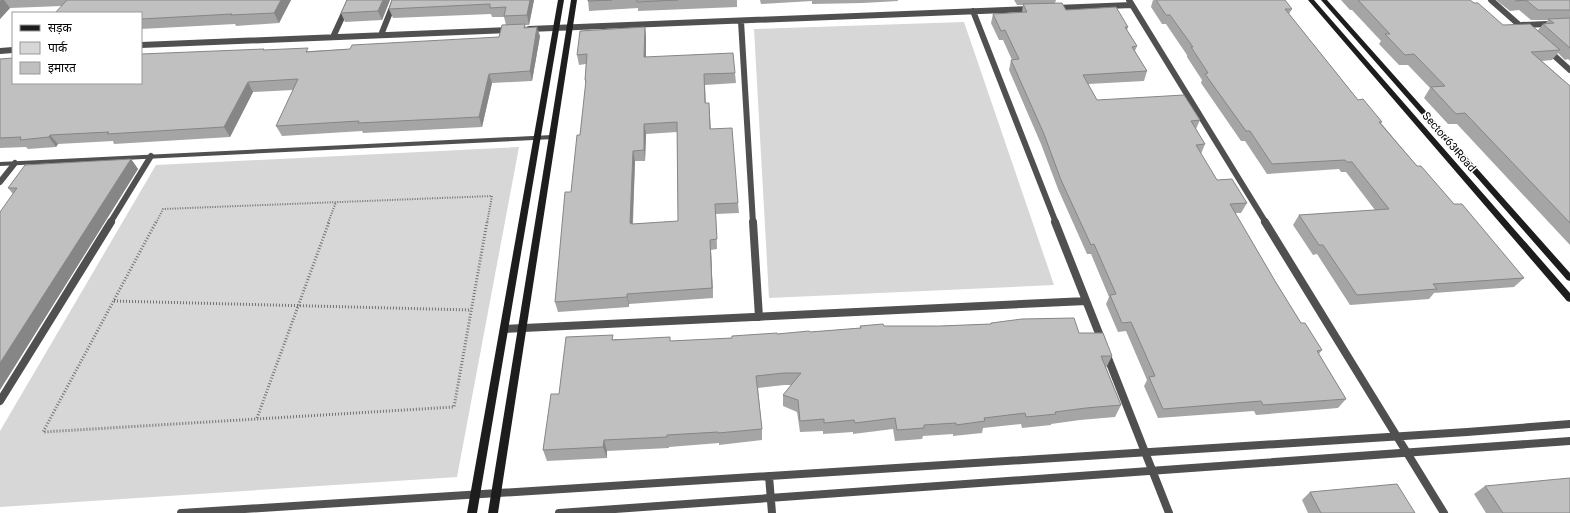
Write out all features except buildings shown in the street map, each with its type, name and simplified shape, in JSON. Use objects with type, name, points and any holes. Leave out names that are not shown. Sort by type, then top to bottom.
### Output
[{"type":"street","points":[[472,513],[561,0]]},
{"type":"street","points":[[493,513],[574,0]]},
{"type":"street","name":"Sector 63 Road","points":[[1311,0],[1570,299]]},
{"type":"street","name":"Sector 63 Road","points":[[1324,0],[1570,278]]},
{"type":"street","points":[[0,164],[552,137]]},
{"type":"lane","points":[[333,37],[350,0]]},
{"type":"lane","points":[[381,35],[395,0]]},
{"type":"lane","points":[[1491,0],[1531,35]]},
{"type":"lane","points":[[1052,8],[1131,2],[1444,513]]},
{"type":"lane","points":[[524,30],[1037,9]]},
{"type":"lane","points":[[973,11],[1169,513]]},
{"type":"lane","points":[[741,21],[759,317]]},
{"type":"lane","points":[[1520,25],[1570,23]]},
{"type":"lane","points":[[142,45],[516,30]]},
{"type":"lane","points":[[1542,45],[1570,70]]},
{"type":"lane","points":[[0,51],[12,50]]},
{"type":"lane","points":[[0,400],[151,156]]},
{"type":"lane","points":[[0,182],[15,163]]},
{"type":"lane","points":[[504,329],[1086,301]]},
{"type":"lane","points":[[181,513],[1570,424]]},
{"type":"lane","points":[[560,513],[1408,454],[1570,441]]},
{"type":"lane","points":[[769,476],[772,513]]},
{"type":"path","points":[[492,196],[454,407],[43,432],[163,209],[336,202],[492,196]]},
{"type":"path","points":[[258,418],[336,202]]},
{"type":"path","points":[[114,301],[471,310]]},
{"type":"green space","points":[[964,22],[1054,285],[769,298],[754,29]]},
{"type":"green space","points":[[519,147],[457,477],[0,507],[0,431],[156,165]]}]
